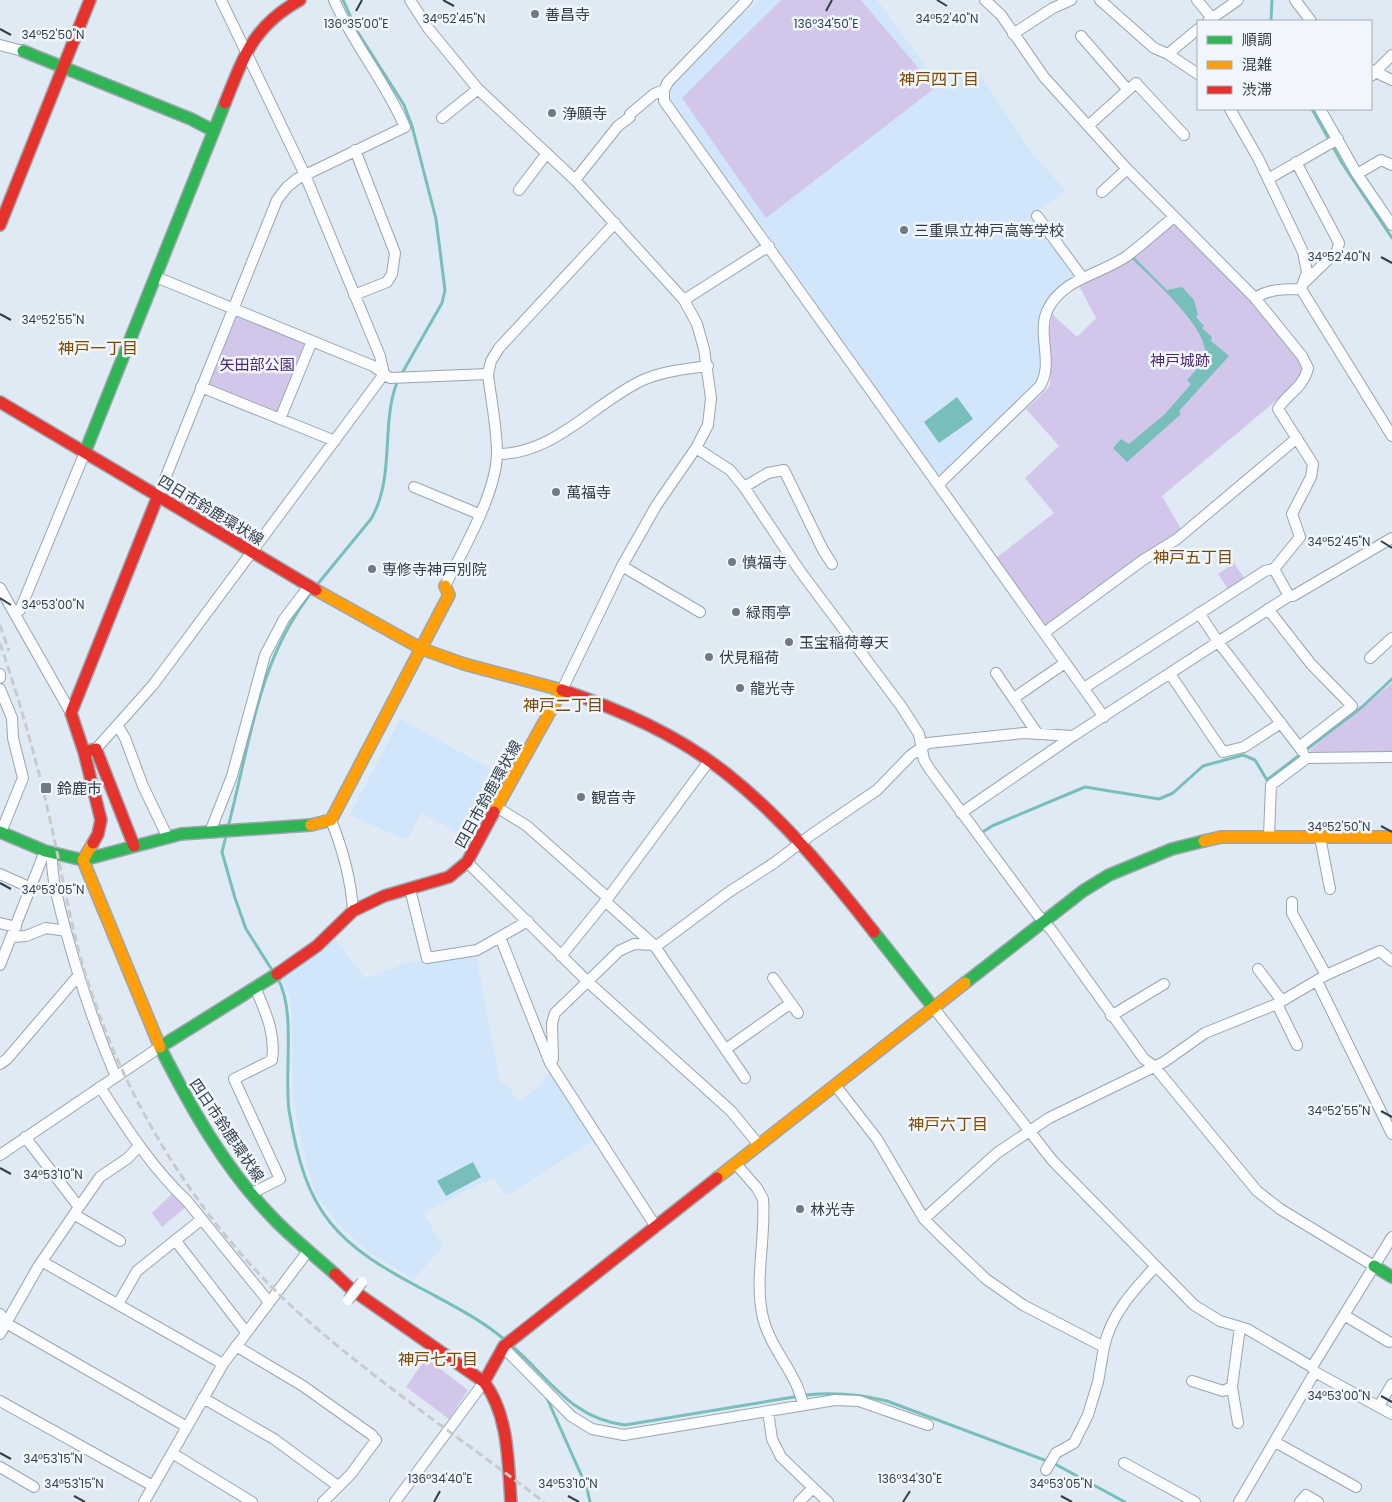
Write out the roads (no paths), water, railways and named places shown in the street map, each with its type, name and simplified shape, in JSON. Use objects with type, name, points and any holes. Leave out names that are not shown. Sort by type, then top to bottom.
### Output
[{"type":"street","points":[[0,225],[90,0]]},
{"type":"street","points":[[221,0],[304,175],[388,376]]},
{"type":"street","points":[[15,613],[20,610],[85,452],[245,52],[253,35],[269,19],[300,0]]},
{"type":"street","points":[[71,713],[232,308],[277,200],[287,187],[304,175],[405,127],[379,75],[344,25],[334,0]]},
{"type":"street","points":[[410,0],[428,28],[478,89],[512,123],[575,180],[684,300],[697,324],[708,366],[711,398],[709,419],[696,448],[656,506],[622,566],[562,690],[643,721],[709,761],[774,816],[933,1007],[1052,1160],[1156,1267],[1206,1314],[1240,1327],[1392,1414]]},
{"type":"street","points":[[986,0],[1001,15],[1044,77],[1127,169],[1255,298],[1302,356],[1308,368],[1303,384],[1278,409],[1311,458],[1312,473],[1292,514],[1300,537],[1274,569],[1265,571],[1084,688]]},
{"type":"street","points":[[1013,34],[1053,8],[1071,0]]},
{"type":"street","points":[[1100,0],[1154,48],[1168,54],[1197,73]]},
{"type":"street","points":[[1197,0],[1210,20],[1238,0]]},
{"type":"street","points":[[1295,0],[1310,20]]},
{"type":"street","points":[[745,1],[668,82],[664,90],[664,101],[1104,717]]},
{"type":"street","points":[[1168,54],[1197,30]]},
{"type":"street","points":[[1081,36],[1128,90]]},
{"type":"street","points":[[0,45],[23,51],[63,67],[191,119],[214,131]]},
{"type":"street","points":[[1392,55],[1373,73],[1392,80]]},
{"type":"street","points":[[1088,125],[1136,83],[1184,135]]},
{"type":"street","points":[[442,118],[478,89]]},
{"type":"street","points":[[575,180],[618,126],[654,94],[664,90]]},
{"type":"street","points":[[1231,110],[1268,179],[1303,252],[1307,272],[1303,286],[1392,436]]},
{"type":"street","points":[[1320,110],[1333,142],[1392,225]]},
{"type":"street","points":[[1268,179],[1333,142]]},
{"type":"street","points":[[354,295],[387,282],[392,274],[395,253],[355,150]]},
{"type":"street","points":[[519,190],[547,153]]},
{"type":"street","points":[[1357,174],[1381,160],[1392,165]]},
{"type":"street","points":[[1255,298],[1261,294],[1303,286],[1337,252],[1339,243],[1296,162]]},
{"type":"street","points":[[1102,192],[1127,169]]},
{"type":"street","points":[[1037,216],[1082,277]]},
{"type":"street","points":[[939,484],[1040,386],[1045,378],[1046,368],[1044,321],[1047,312],[1060,294],[1082,277],[1100,271],[1127,256],[1174,217]]},
{"type":"street","points":[[1,694],[12,718],[13,738],[23,778],[1,832],[49,852],[83,860],[97,858],[167,836],[318,824],[332,820],[449,595],[445,586],[479,514],[494,474],[497,454],[488,374],[491,361],[499,348],[615,223]]},
{"type":"street","points":[[684,300],[769,246]]},
{"type":"street","points":[[156,277],[374,366],[388,376],[406,378],[488,374]]},
{"type":"street","points":[[280,419],[312,341]]},
{"type":"street","points":[[497,454],[523,450],[566,430],[643,380],[665,372],[708,366]]},
{"type":"street","points":[[84,752],[96,750],[153,685],[335,441],[388,376]]},
{"type":"street","points":[[201,387],[335,441]]},
{"type":"street","name":"四日市鈴鹿環状線","points":[[0,402],[312,588],[422,649],[464,664],[562,690],[467,862],[449,877],[384,896],[353,911],[323,941],[297,961],[160,1047],[192,1110],[252,1193],[308,1251],[351,1289],[484,1382],[492,1391],[499,1410],[511,1502]]},
{"type":"street","points":[[1044,633],[1143,560],[1177,538],[1297,438]]},
{"type":"street","points":[[696,448],[730,470],[744,487],[800,570],[901,706],[919,734],[924,760],[961,813],[1052,932],[1144,1059],[1154,1066],[1257,1191],[1280,1209],[1392,1277]]},
{"type":"street","points":[[744,487],[768,473],[784,470],[823,550],[832,564]]},
{"type":"street","points":[[414,487],[479,514]]},
{"type":"street","points":[[961,813],[1073,736],[1219,643],[1268,609],[1392,538]]},
{"type":"street","points":[[622,566],[700,612]]},
{"type":"street","points":[[1274,569],[1289,596]]},
{"type":"street","points":[[0,588],[71,713],[84,752],[101,820],[98,834],[83,860]]},
{"type":"street","points":[[213,832],[232,776],[265,655],[284,619],[312,588]]},
{"type":"street","points":[[1268,609],[1311,664],[1352,706],[1299,748]]},
{"type":"street","points":[[1199,613],[1219,643],[1308,758]]},
{"type":"street","points":[[1370,658],[1392,638]]},
{"type":"street","points":[[1014,698],[1065,663]]},
{"type":"street","points":[[996,673],[1037,733]]},
{"type":"street","points":[[1170,674],[1223,752],[1244,747],[1281,723]]},
{"type":"street","points":[[118,726],[125,738],[143,786],[167,836]]},
{"type":"street","points":[[550,1063],[553,1059],[552,1023],[555,1013],[626,946],[658,945],[728,892],[774,863],[877,790],[911,755],[928,743],[1037,733],[1073,736]]},
{"type":"street","points":[[96,750],[134,846]]},
{"type":"street","points":[[1269,836],[1271,785],[1308,758],[1392,757]]},
{"type":"street","points":[[561,956],[606,900],[709,761]]},
{"type":"street","points":[[498,808],[527,826],[654,945],[745,1078]]},
{"type":"street","points":[[332,820],[342,844],[353,911]]},
{"type":"street","points":[[395,1502],[484,1382],[504,1346],[1083,891],[1131,864],[1172,849],[1220,837],[1392,837]]},
{"type":"street","points":[[1320,837],[1330,889]]},
{"type":"street","points":[[0,964],[31,888],[49,852]]},
{"type":"street","points":[[49,852],[78,976],[96,1030],[116,1077]]},
{"type":"street","points":[[0,1155],[160,1047],[83,860]]},
{"type":"street","points":[[467,862],[587,981],[731,1111],[759,1146]]},
{"type":"street","points":[[0,874],[31,888]]},
{"type":"street","points":[[410,889],[427,958],[477,950],[528,921]]},
{"type":"street","points":[[1292,902],[1292,913],[1392,1134]]},
{"type":"street","points":[[0,923],[14,932],[26,936],[46,928],[66,930]]},
{"type":"street","points":[[500,937],[550,1063],[656,1227]]},
{"type":"street","points":[[924,1219],[997,1153],[1049,1118],[1154,1066],[1205,1033],[1279,1003],[1321,978],[1380,951],[1392,961]]},
{"type":"street","points":[[1258,969],[1279,1003],[1298,1045]]},
{"type":"street","points":[[0,1064],[7,1059],[52,1009],[78,976]]},
{"type":"street","points":[[773,978],[798,1012]]},
{"type":"street","points":[[252,1193],[280,1178],[234,1079],[272,1060],[271,1028],[259,984]]},
{"type":"street","points":[[1112,1016],[1164,984]]},
{"type":"street","points":[[726,1049],[791,1002]]},
{"type":"street","points":[[835,1085],[877,1139],[924,1219],[986,1279],[1023,1305],[1104,1347]]},
{"type":"street","points":[[100,1087],[139,1146],[202,1219],[269,1302]]},
{"type":"street","points":[[25,1137],[77,1211],[120,1240]]},
{"type":"street","points":[[0,1334],[3,1319],[100,1177],[128,1158],[139,1146]]},
{"type":"street","points":[[736,1164],[757,1188],[763,1200],[760,1306],[763,1319],[800,1389],[803,1404]]},
{"type":"street","points":[[118,1304],[137,1271],[202,1219]]},
{"type":"street","points":[[1240,1502],[1344,1315],[1392,1237]]},
{"type":"street","points":[[175,1240],[246,1332]]},
{"type":"street","points":[[144,1502],[223,1364],[308,1251]]},
{"type":"street","points":[[43,1262],[223,1364]]},
{"type":"street","points":[[1046,1470],[1056,1453],[1074,1444],[1088,1415],[1098,1382],[1107,1332],[1123,1303],[1156,1267]]},
{"type":"street","points":[[348,1300],[362,1282]]},
{"type":"street","points":[[1344,1315],[1389,1342]]},
{"type":"street","points":[[3,1319],[187,1427]]},
{"type":"street","points":[[1238,1422],[1232,1387],[1240,1327]]},
{"type":"street","points":[[236,1346],[303,1386],[372,1435],[376,1440],[352,1474],[323,1502]]},
{"type":"street","points":[[504,1346],[571,1416],[592,1428],[624,1435],[835,1400],[859,1401],[928,1425]]},
{"type":"street","points":[[1192,1381],[1224,1391],[1232,1387]]},
{"type":"street","points":[[1378,1406],[1392,1384]]},
{"type":"street","points":[[203,1398],[274,1439],[338,1486]]},
{"type":"street","points":[[0,1401],[153,1486]]},
{"type":"street","points":[[768,1411],[772,1439],[781,1457],[828,1502]]},
{"type":"street","points":[[1275,1442],[1356,1487]]},
{"type":"street","points":[[172,1453],[252,1502]]},
{"type":"street","points":[[1124,1463],[1195,1502]]},
{"type":"street","points":[[0,1467],[34,1486]]},
{"type":"street","points":[[799,1502],[813,1488]]},
{"type":"street","points":[[1300,1502],[1306,1495],[1318,1502]]},
{"type":"waterway","points":[[343,0],[357,31],[404,105],[412,126],[436,219],[445,290],[442,303],[401,375]]},
{"type":"waterway","points":[[1271,20],[1272,0]]},
{"type":"waterway","points":[[1313,110],[1342,163],[1392,238]]},
{"type":"waterway","points":[[316,586],[371,519],[379,502],[386,467],[390,413],[398,380]]},
{"type":"waterway","points":[[228,827],[257,705],[267,676],[278,647],[311,593]]},
{"type":"waterway","points":[[981,833],[992,826],[1085,787],[1159,799],[1173,793],[1203,766],[1243,755],[1255,760],[1267,780],[1362,707],[1392,679]]},
{"type":"waterway","points":[[226,836],[222,852],[235,898],[246,929],[272,970]]},
{"type":"waterway","points":[[278,979],[287,1008],[289,1110],[296,1146],[305,1176],[316,1202],[330,1223],[348,1241],[370,1258],[396,1275],[468,1314],[505,1340]]},
{"type":"waterway","points":[[512,1346],[563,1396],[590,1415],[606,1421],[625,1425],[806,1395],[847,1394],[867,1397],[887,1401],[1055,1464],[1125,1502]]},
{"type":"waterway","points":[[546,1396],[587,1488],[590,1502]]},
{"type":"railway","points":[[0,625],[9,651]]},
{"type":"railway","points":[[0,643],[37,767],[50,818],[71,921],[93,997],[129,1085],[177,1169],[204,1208],[234,1245],[266,1281],[300,1314],[390,1387],[544,1502]]},
{"type":"place","name":"善昌寺","points":[[535,14]]},
{"type":"place","name":"浄願寺","points":[[552,113]]},
{"type":"place","name":"三重県立神戸高等学校","points":[[904,230]]},
{"type":"place","name":"萬福寺","points":[[556,492]]},
{"type":"place","name":"慎福寺","points":[[732,562]]},
{"type":"place","name":"専修寺神戸別院","points":[[372,569]]},
{"type":"place","name":"緑雨亭","points":[[736,612]]},
{"type":"place","name":"玉宝稲荷尊天","points":[[789,642]]},
{"type":"place","name":"伏見稲荷","points":[[709,657]]},
{"type":"place","name":"龍光寺","points":[[740,688]]},
{"type":"place","name":"鈴鹿市","points":[[46,788]]},
{"type":"place","name":"観音寺","points":[[581,797]]},
{"type":"place","name":"林光寺","points":[[800,1209]]},
{"type":"district","name":"神戸四丁目","points":[[939,79]]},
{"type":"district","name":"神戸一丁目","points":[[98,348]]},
{"type":"district","name":"神戸五丁目","points":[[1193,557]]},
{"type":"district","name":"神戸二丁目","points":[[563,705]]},
{"type":"district","name":"神戸六丁目","points":[[948,1124]]},
{"type":"district","name":"神戸七丁目","points":[[438,1359]]},
{"type":"park label","name":"神戸城跡","points":[[1180,360]]},
{"type":"park label","name":"矢田部公園","points":[[257,364]]}]
